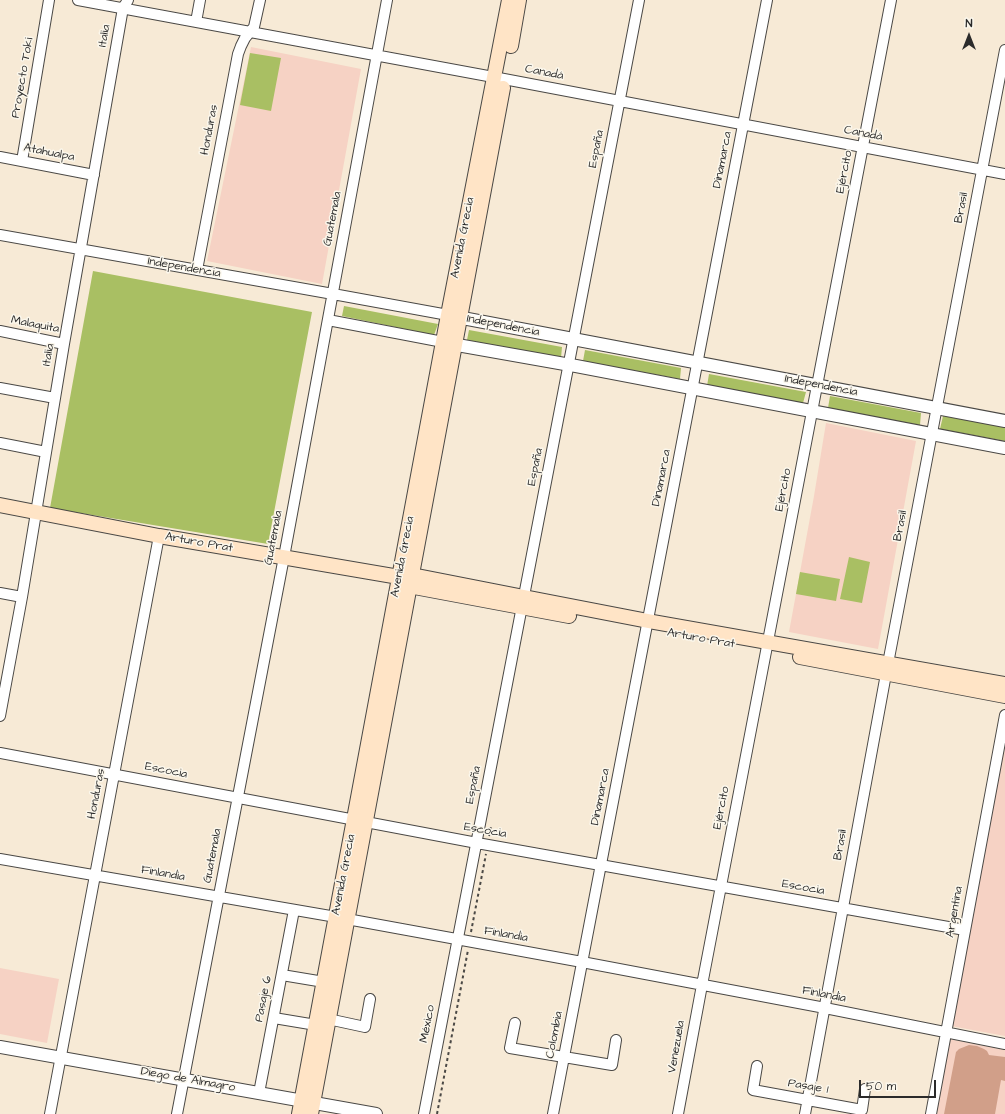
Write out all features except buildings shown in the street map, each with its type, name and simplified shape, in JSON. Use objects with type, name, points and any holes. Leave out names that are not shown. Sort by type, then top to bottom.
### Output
[{"type":"main road","name":"Avenida Grecia","points":[[500,78],[509,0]]},
{"type":"main road","name":"Avenida Grecia","points":[[306,1108],[407,579],[454,316],[500,78],[519,0]]},
{"type":"main road","name":"Arturo Prat","points":[[0,505],[159,536],[407,579],[767,647],[887,668],[1005,684]]},
{"type":"main road","name":"Arturo Prat","points":[[887,668],[1005,696]]},
{"type":"main road","name":"Avenida Grecia","points":[[322,1022],[324,982],[342,918]]},
{"type":"street","name":"Proyecto Toki","points":[[22,161],[49,0]]},
{"type":"street","name":"Canadá","points":[[78,0],[126,4],[196,22],[1005,174]]},
{"type":"street","points":[[196,22],[200,0]]},
{"type":"street","name":"Honduras","points":[[197,270],[238,54],[245,38],[251,32],[256,19],[260,0]]},
{"type":"street","name":"Guatemala","points":[[176,1114],[284,557],[387,0]]},
{"type":"street","name":"España","points":[[458,939],[639,0]]},
{"type":"street","name":"Dinamarca","points":[[582,962],[767,0]]},
{"type":"street","name":"Ejército","points":[[702,985],[891,0]]},
{"type":"street","name":"Italia","points":[[0,716],[1,700],[22,597],[64,344],[126,4]]},
{"type":"street","name":"Brasil","points":[[805,1114],[887,668],[1005,50]]},
{"type":"street","name":"Atahualpa","points":[[0,157],[94,175]]},
{"type":"street","name":"Independencia","points":[[0,235],[454,316],[1005,421]]},
{"type":"street","points":[[328,320],[1005,448]]},
{"type":"street","name":"Malaquita","points":[[0,331],[64,344]]},
{"type":"street","points":[[0,388],[55,398]]},
{"type":"street","points":[[0,443],[46,452]]},
{"type":"street","name":"Honduras","points":[[50,1114],[159,536]]},
{"type":"street","points":[[0,593],[22,597]]},
{"type":"street","name":"Argentina","points":[[931,1114],[1005,715]]},
{"type":"street","name":"Escocia","points":[[0,753],[476,843],[965,930]]},
{"type":"street","name":"Finlandia","points":[[0,859],[458,939],[824,1008],[1005,1044]]},
{"type":"street","name":"Pasaje 6","points":[[259,1093],[294,910]]},
{"type":"street","name":"México","points":[[424,1114],[458,939]]},
{"type":"street","name":"Colombia","points":[[553,1114],[582,962]]},
{"type":"street","points":[[282,975],[324,982]]},
{"type":"street","name":"Venezuela","points":[[678,1114],[702,985]]},
{"type":"street","points":[[274,1018],[365,1027],[370,999]]},
{"type":"street","points":[[515,1023],[510,1048],[612,1065],[616,1040]]},
{"type":"street","name":"Diego de Almagro","points":[[0,1048],[259,1093],[306,1108],[376,1114]]},
{"type":"street","name":"Pasaje 1","points":[[757,1066],[753,1090],[862,1110],[865,1089]]},
{"type":"shaded area","points":[[251,47],[361,69],[322,284],[207,261]]},
{"type":"shaded area","points":[[826,423],[916,441],[878,649],[789,632]]},
{"type":"shaded area","points":[[1005,729],[1005,1036],[951,1026]]},
{"type":"shaded area","points":[[0,968],[59,979],[47,1043],[0,1034]]},
{"type":"shaded area","points":[[949,1039],[1005,1050],[1005,1114],[934,1114]]},
{"type":"green space","points":[[250,53],[281,58],[271,111],[240,105]]},
{"type":"green space","points":[[93,271],[312,312],[268,544],[50,508]]},
{"type":"green space","points":[[344,306],[438,324],[434,335],[342,316]]},
{"type":"green space","points":[[469,330],[562,347],[561,358],[467,340]]},
{"type":"green space","points":[[585,350],[681,368],[680,379],[583,361]]},
{"type":"green space","points":[[709,374],[806,392],[803,403],[707,386]]},
{"type":"green space","points":[[830,396],[921,413],[920,425],[828,408]]},
{"type":"green space","points":[[943,416],[1005,427],[1005,441],[940,429]]},
{"type":"green space","points":[[849,557],[870,562],[862,603],[840,599]]},
{"type":"green space","points":[[800,572],[840,579],[836,601],[796,594]]}]
